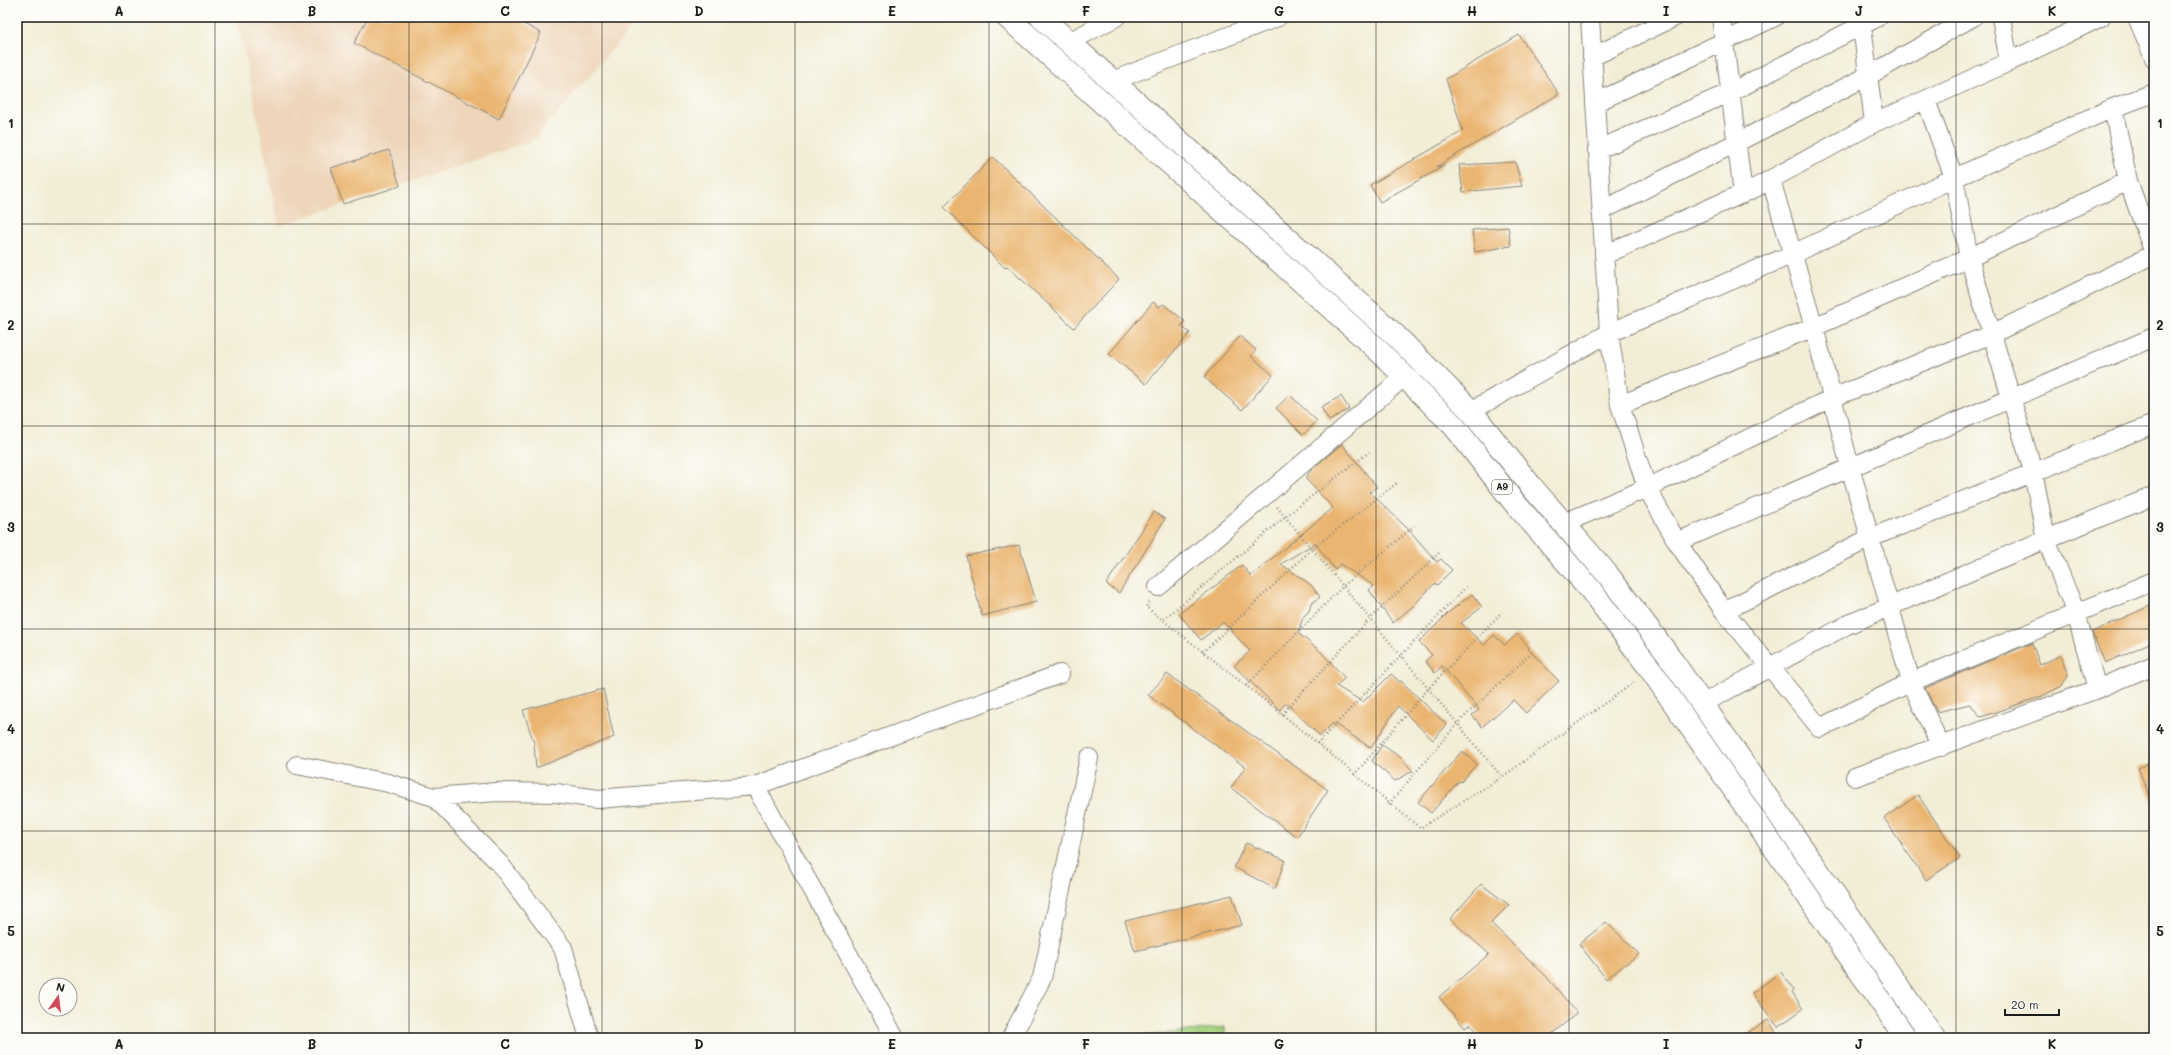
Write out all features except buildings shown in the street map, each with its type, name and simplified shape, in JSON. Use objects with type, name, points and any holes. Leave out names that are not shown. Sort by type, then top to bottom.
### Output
[{"type":"highway","name":"A9","points":[[1007,17],[1405,376],[1454,426],[1513,501],[1590,589],[1651,670],[1906,1038]]},
{"type":"highway","name":"A9","points":[[1041,17],[1395,336],[1471,411],[1608,575],[1670,656],[1934,1038]]},
{"type":"street","points":[[1069,42],[1116,17]]},
{"type":"street","points":[[1112,81],[1278,17]]},
{"type":"street","points":[[1590,17],[1609,333],[1620,405],[1647,488],[1677,542],[1724,611],[1820,728],[1911,682],[2154,581]]},
{"type":"street","points":[[1592,57],[1675,17]]},
{"type":"street","points":[[1721,17],[1743,194]]},
{"type":"street","points":[[1595,103],[1775,17]]},
{"type":"street","points":[[1598,150],[1731,92],[1862,21],[1878,17]]},
{"type":"street","points":[[1601,211],[1868,76],[1973,17]]},
{"type":"street","points":[[2001,17],[2009,62]]},
{"type":"street","points":[[1604,255],[1743,194],[1771,180],[1874,122],[2009,62],[2100,17]]},
{"type":"street","points":[[2137,17],[2154,58]]},
{"type":"street","points":[[1862,21],[1874,122]]},
{"type":"street","points":[[1471,411],[1609,333],[1793,254],[1954,178],[2113,108],[2154,93]]},
{"type":"street","points":[[1926,100],[1954,178],[1969,258],[2033,471],[2046,539],[2076,613],[2097,689]]},
{"type":"street","points":[[1564,523],[1647,488],[1832,398],[1992,334],[2011,323],[2154,253],[2128,181],[2113,108]]},
{"type":"street","points":[[1771,180],[1814,327],[1850,467],[1911,682],[1941,747]]},
{"type":"street","points":[[1620,405],[1814,327],[1969,258],[2128,181]]},
{"type":"street","points":[[1677,542],[2154,337]]},
{"type":"street","points":[[1158,587],[1405,376]]},
{"type":"street","points":[[1724,611],[1870,538],[2033,471],[2154,424]]},
{"type":"street","points":[[1702,704],[1847,625],[2046,539],[2154,496]]},
{"type":"street","points":[[1854,777],[1941,747],[2097,689],[2154,665]]},
{"type":"street","points":[[297,765],[388,783],[434,797],[496,792],[556,793],[598,798],[755,786],[1060,674]]},
{"type":"street","points":[[1011,1038],[1042,978],[1089,758]]},
{"type":"street","points":[[755,786],[895,1038]]},
{"type":"street","points":[[434,797],[500,864],[563,948],[588,1038]]},
{"type":"path","points":[[1164,619],[1285,517],[1369,452]]},
{"type":"path","points":[[1203,652],[1312,549],[1397,483]]},
{"type":"path","points":[[1266,494],[1502,777]]},
{"type":"path","points":[[1246,686],[1343,586],[1414,526]]},
{"type":"path","points":[[1282,714],[1370,619],[1439,553]]},
{"type":"path","points":[[1317,744],[1400,654],[1466,586]]},
{"type":"path","points":[[1158,587],[1146,607],[1164,619],[1203,652],[1282,714],[1420,828],[1502,777],[1651,670]]},
{"type":"path","points":[[1354,775],[1428,689],[1502,612]]},
{"type":"path","points":[[1390,804],[1457,724],[1533,651]]},
{"type":"shaded area","points":[[237,17],[628,17],[633,26],[534,140],[279,226]]},
{"type":"green space","points":[[1225,1027],[1225,1038],[1143,1038],[1143,1036]]}]
